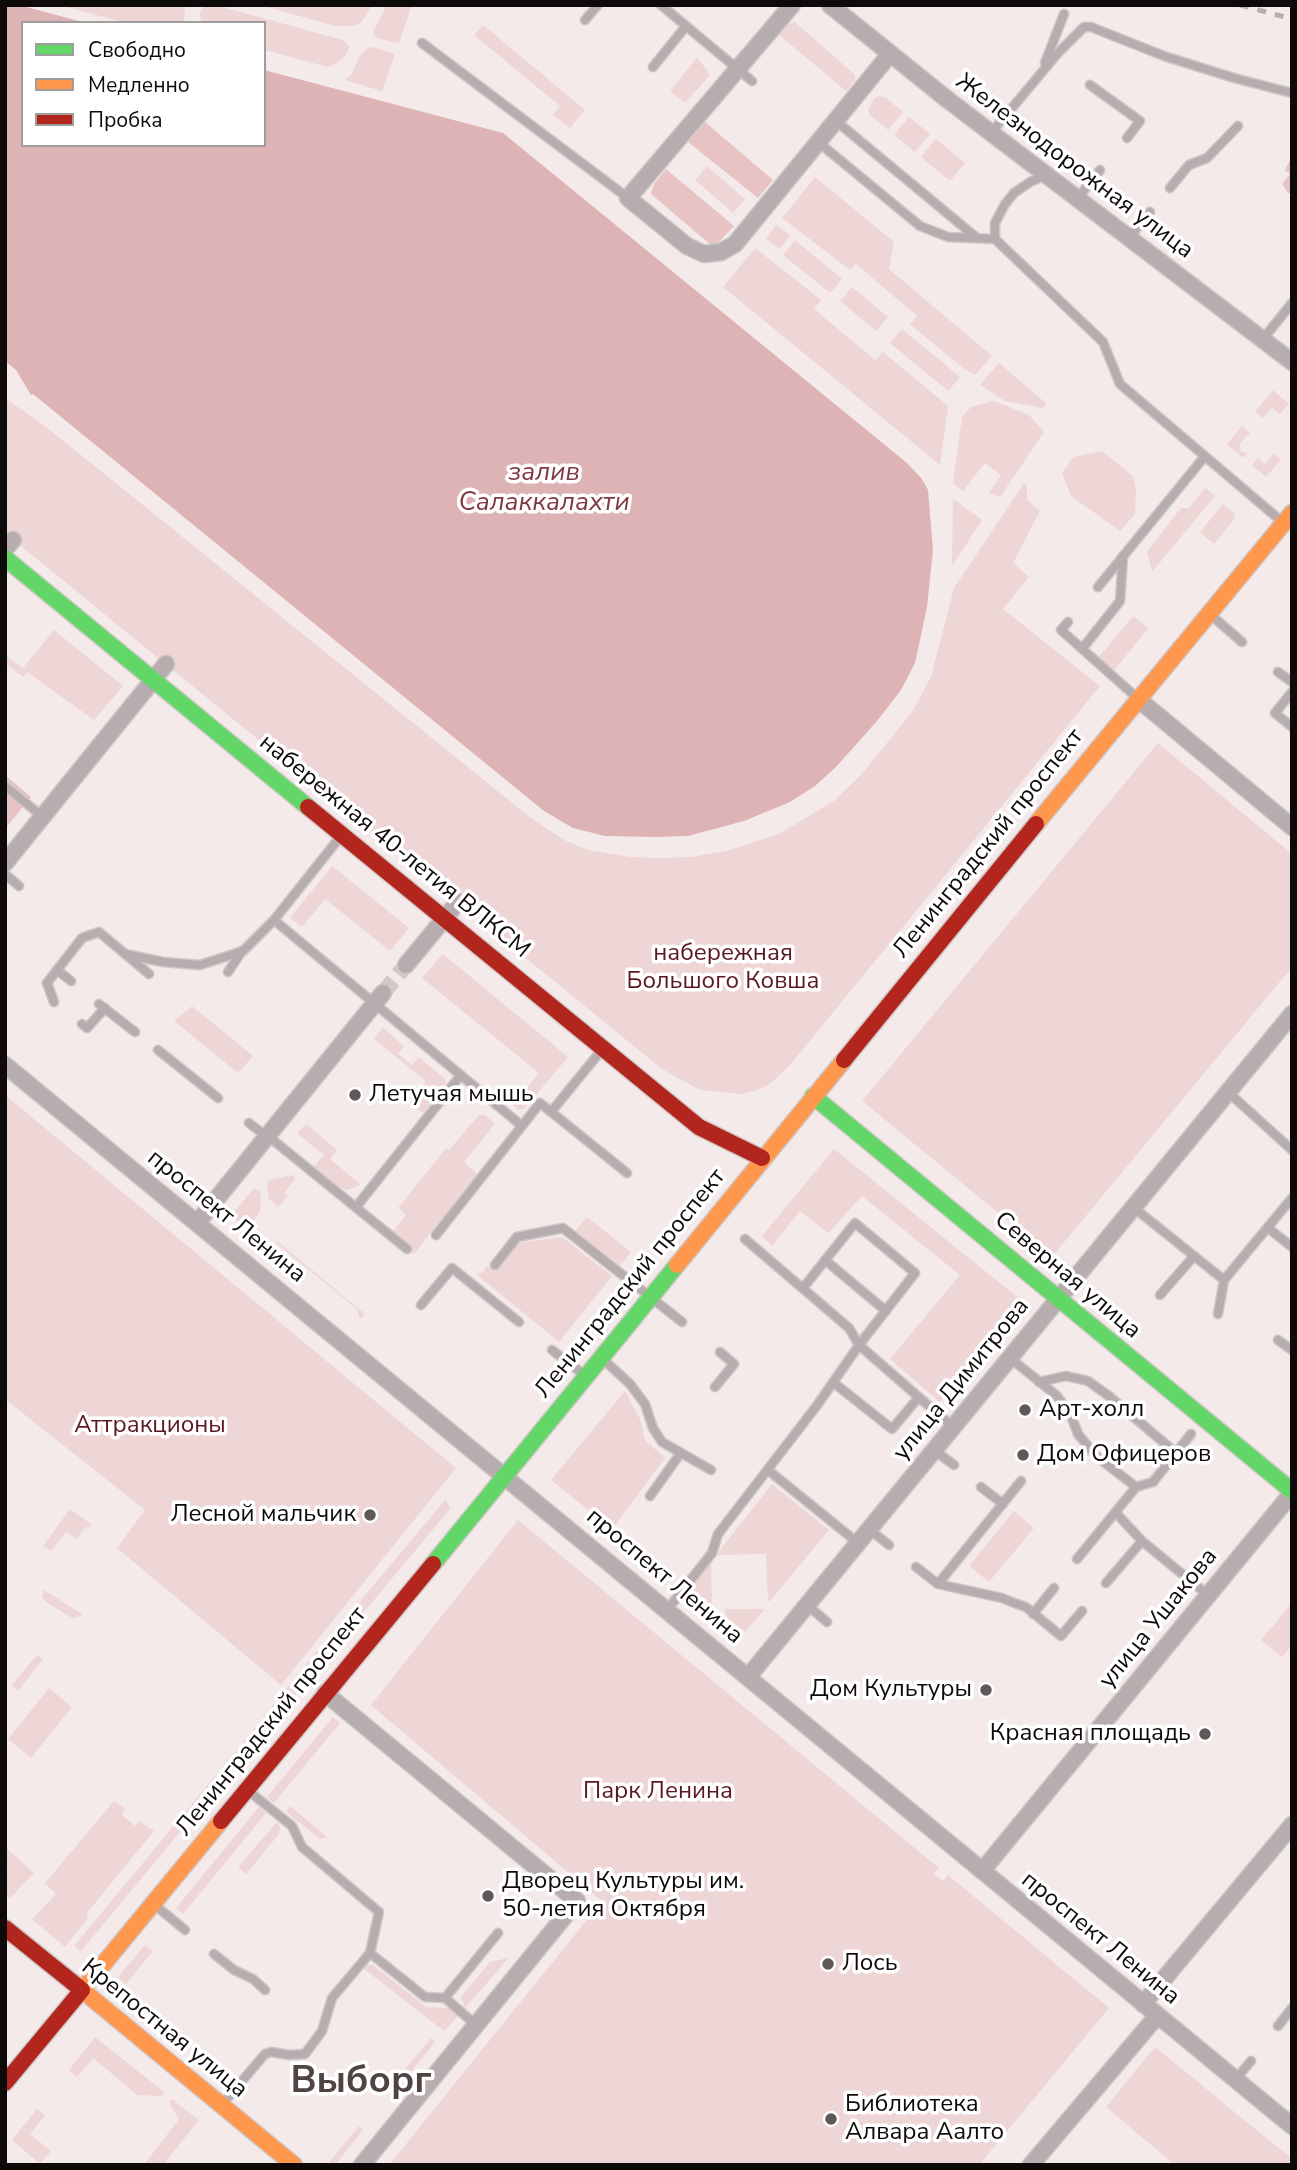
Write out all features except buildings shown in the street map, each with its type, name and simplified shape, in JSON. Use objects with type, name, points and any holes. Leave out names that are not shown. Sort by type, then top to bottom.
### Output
[{"type":"main road","name":"Ленинградский проспект","points":[[5,2082],[1287,518]]},
{"type":"main road","name":"набережная 40-летия ВЛКСМ","points":[[8,555],[154,681],[699,1127],[762,1158]]},
{"type":"main road","name":"Северная улица","points":[[813,1096],[1292,1492]]},
{"type":"main road","name":"Крепостная улица","points":[[5,1928],[294,2165]]},
{"type":"street","points":[[792,5],[628,198],[687,246],[704,254],[722,252],[735,244],[890,54]]},
{"type":"street","name":"Железнодорожная улица","points":[[830,5],[1128,239],[1292,362]]},
{"type":"street","points":[[5,863],[166,664]]},
{"type":"street","points":[[1138,699],[1292,827]]},
{"type":"street","points":[[406,965],[458,902]]},
{"type":"street","points":[[197,1223],[379,999]]},
{"type":"street","name":"улица Димитрова","points":[[748,1677],[1292,1014]]},
{"type":"street","name":"проспект Ленина","points":[[5,1065],[1292,2126]]},
{"type":"street","name":"улица Ушакова","points":[[982,1871],[1292,1492]]},
{"type":"street","points":[[325,1693],[577,1900],[362,2165]]},
{"type":"street","points":[[1143,2004],[1292,1825]]},
{"type":"street","points":[[1031,2165],[1157,2016]]},
{"type":"lane","points":[[585,20],[598,5]]},
{"type":"lane","points":[[661,5],[752,81]]},
{"type":"lane","points":[[1042,73],[1064,14]]},
{"type":"lane","points":[[653,67],[686,26]]},
{"type":"lane","points":[[991,133],[1084,27],[1091,27],[1164,56],[1292,93]]},
{"type":"lane","points":[[422,43],[628,198]]},
{"type":"lane","points":[[1090,85],[1140,121],[1127,138]]},
{"type":"lane","points":[[836,121],[977,238]]},
{"type":"lane","points":[[1170,188],[1189,165],[1207,158],[1238,126]]},
{"type":"lane","points":[[818,142],[920,226],[948,237],[995,239],[1103,342],[1112,369],[1121,384],[1205,456],[1287,518]]},
{"type":"lane","points":[[1077,199],[1100,170]]},
{"type":"lane","points":[[995,239],[995,223],[1005,204],[1014,193],[1046,175]]},
{"type":"lane","points":[[1128,239],[1150,212]]},
{"type":"lane","points":[[1263,339],[1292,303]]},
{"type":"lane","points":[[1098,587],[1205,456]]},
{"type":"lane","points":[[1082,649],[1120,601],[1123,556]]},
{"type":"lane","points":[[1208,613],[1242,642]]},
{"type":"lane","points":[[1068,622],[1061,630],[1138,699]]},
{"type":"lane","points":[[1278,672],[1292,682]]},
{"type":"lane","points":[[1292,692],[1275,713],[1292,727]]},
{"type":"lane","points":[[5,786],[43,817]]},
{"type":"lane","points":[[228,972],[243,951],[274,920],[342,834]]},
{"type":"lane","points":[[5,874],[19,886]]},
{"type":"lane","points":[[274,920],[379,999],[461,1075],[522,1126]]},
{"type":"lane","points":[[54,1002],[47,983],[82,939],[99,932],[149,974]]},
{"type":"lane","points":[[125,954],[163,962],[200,965],[243,951]]},
{"type":"lane","points":[[57,971],[71,981]]},
{"type":"lane","points":[[82,1024],[88,1028],[102,1006],[135,1032]]},
{"type":"lane","points":[[551,1112],[603,1047]]},
{"type":"lane","points":[[158,1050],[218,1098]]},
{"type":"lane","points":[[356,1207],[461,1075]]},
{"type":"lane","points":[[1228,1092],[1292,1150]]},
{"type":"lane","points":[[436,1235],[540,1103],[627,1172]]},
{"type":"lane","points":[[249,1123],[407,1249]]},
{"type":"lane","points":[[1218,1314],[1224,1280],[1292,1198]]},
{"type":"lane","points":[[1133,1208],[1224,1280]]},
{"type":"lane","points":[[667,1610],[712,1553],[718,1534],[915,1273],[855,1223],[803,1288]]},
{"type":"lane","points":[[495,1265],[517,1237],[563,1228],[682,1322]]},
{"type":"lane","points":[[1268,1228],[1292,1247]]},
{"type":"lane","points":[[745,1239],[849,1328],[859,1345],[953,1427]]},
{"type":"lane","points":[[1160,1295],[1194,1255]]},
{"type":"lane","points":[[825,1260],[886,1311]]},
{"type":"lane","points":[[421,1305],[452,1268],[519,1322]]},
{"type":"lane","points":[[1278,1339],[1292,1350]]},
{"type":"lane","points":[[552,1350],[585,1376]]},
{"type":"lane","points":[[715,1387],[734,1364],[720,1352]]},
{"type":"lane","points":[[600,1357],[630,1384],[646,1404],[653,1428],[662,1442],[711,1470]]},
{"type":"lane","points":[[1010,1358],[1056,1395],[1070,1413],[1078,1434],[1096,1455],[1136,1487]]},
{"type":"lane","points":[[1039,1382],[1066,1376],[1088,1381],[1176,1453]]},
{"type":"lane","points":[[834,1383],[892,1429],[919,1397]]},
{"type":"lane","points":[[1077,1559],[1136,1487],[1153,1482],[1191,1434]]},
{"type":"lane","points":[[934,1450],[954,1465]]},
{"type":"lane","points":[[650,1496],[680,1454]]},
{"type":"lane","points":[[768,1470],[858,1543]]},
{"type":"lane","points":[[938,1584],[1021,1481]]},
{"type":"lane","points":[[981,1487],[1003,1504]]},
{"type":"lane","points":[[1116,1513],[1142,1541],[1209,1596]]},
{"type":"lane","points":[[869,1529],[889,1545]]},
{"type":"lane","points":[[1106,1583],[1142,1541]]},
{"type":"lane","points":[[916,1567],[938,1584],[1002,1598],[1026,1607],[1061,1636],[1082,1611]]},
{"type":"lane","points":[[1033,1614],[1054,1588]]},
{"type":"lane","points":[[807,1605],[827,1622]]},
{"type":"lane","points":[[221,2106],[265,2054],[305,2054],[322,2031],[332,1998],[370,1953],[379,1912],[303,1847],[292,1826],[246,1790]]},
{"type":"lane","points":[[153,1903],[185,1930]]},
{"type":"lane","points":[[445,1998],[498,1933]]},
{"type":"lane","points":[[370,1953],[425,1997],[445,1998],[476,2025]]},
{"type":"lane","points":[[214,1954],[265,1990]]},
{"type":"lane","points":[[1278,2025],[1292,2008]]},
{"type":"lane","points":[[1236,2079],[1251,2060]]},
{"type":"green space","points":[[60,5],[185,5],[184,21],[119,21]]},
{"type":"green space","points":[[215,5],[343,40],[349,46],[347,53],[328,67],[266,51],[266,21],[201,21],[200,13],[204,6]]},
{"type":"green space","points":[[260,5],[372,5],[361,23],[335,26]]},
{"type":"green space","points":[[387,5],[412,5],[399,43],[376,38],[373,32]]},
{"type":"green space","points":[[795,22],[855,75],[855,80],[846,91],[778,34],[788,24]]},
{"type":"green space","points":[[483,25],[585,110],[570,128],[553,115],[560,106],[474,35]]},
{"type":"green space","points":[[372,47],[395,54],[382,91],[345,80],[351,75],[361,54]]},
{"type":"green space","points":[[697,58],[709,76],[685,103],[670,91]]},
{"type":"green space","points":[[885,97],[903,112],[888,130],[870,115],[868,110],[874,98]]},
{"type":"green space","points":[[909,117],[930,134],[915,152],[894,135]]},
{"type":"green space","points":[[936,139],[965,163],[950,181],[921,157]]},
{"type":"green space","points":[[707,166],[745,199],[733,213],[695,180]]},
{"type":"green space","points":[[815,177],[894,242],[889,269],[992,356],[975,375],[910,324],[917,316],[856,264],[850,270],[782,218]]},
{"type":"green space","points":[[776,225],[790,235],[780,249],[766,239]]},
{"type":"green space","points":[[795,240],[842,279],[830,293],[783,255]]},
{"type":"green space","points":[[755,248],[821,300],[814,309],[875,360],[883,352],[948,406],[940,465],[723,287]]},
{"type":"green space","points":[[852,287],[888,317],[876,331],[840,301]]},
{"type":"green space","points":[[902,329],[960,377],[948,391],[890,343]]},
{"type":"green space","points":[[999,363],[1047,404],[1043,408],[1005,401],[980,385]]},
{"type":"green space","points":[[1273,390],[1289,404],[1280,414],[1272,408],[1263,418],[1255,412]]},
{"type":"green space","name":"набережная Большого Ковша","points":[[5,398],[45,426],[531,818],[564,840],[588,850],[631,857],[660,858],[691,857],[727,851],[779,834],[834,801],[860,776],[912,712],[931,677],[954,588],[1024,483],[1027,484],[1027,500],[1040,511],[1013,563],[1029,577],[1003,609],[1100,686],[790,1065],[771,1083],[758,1090],[741,1094],[700,1090],[662,1069],[5,533]]},
{"type":"green space","points":[[994,401],[1029,415],[1044,432],[1000,497],[989,493],[1001,475],[985,463],[963,491],[953,483],[962,417],[971,407]]},
{"type":"green space","points":[[1242,426],[1250,433],[1239,444],[1241,451],[1247,453],[1243,458],[1227,444]]},
{"type":"green space","points":[[1102,451],[1133,476],[1136,492],[1135,514],[1120,531],[1071,496],[1062,473],[1073,457]]},
{"type":"green space","points":[[1274,454],[1281,459],[1266,477],[1252,465],[1258,458],[1265,464]]},
{"type":"green space","points":[[1205,488],[1215,496],[1152,572],[1147,552],[1181,508],[1189,508]]},
{"type":"green space","points":[[953,499],[982,520],[952,566]]},
{"type":"green space","points":[[1223,504],[1233,512],[1235,518],[1214,544],[1200,532]]},
{"type":"green space","points":[[1133,616],[1148,628],[1110,676],[1094,663]]},
{"type":"green space","points":[[54,630],[123,686],[94,720],[27,672],[23,677],[5,663],[5,655],[23,668]]},
{"type":"green space","points":[[1158,743],[1292,854],[1292,967],[1052,1257],[862,1101]]},
{"type":"green space","points":[[332,866],[409,928],[390,951],[325,899],[302,927],[290,918]]},
{"type":"green space","points":[[443,954],[568,1057],[524,1109],[518,1110],[513,1105],[539,1073],[422,978]]},
{"type":"green space","points":[[192,1006],[253,1056],[238,1073],[174,1021]]},
{"type":"green space","points":[[383,1028],[404,1046],[398,1054],[412,1065],[419,1057],[445,1079],[446,1084],[423,1113],[410,1102],[426,1081],[374,1039]]},
{"type":"green space","name":"Аттракционы","points":[[5,1095],[456,1468],[281,1685],[117,1548],[145,1510],[5,1399]]},
{"type":"green space","points":[[479,1115],[485,1115],[495,1124],[464,1162],[477,1174],[414,1254],[390,1235],[406,1215],[398,1208],[446,1148],[449,1150]]},
{"type":"green space","points":[[306,1124],[337,1150],[330,1159],[360,1184],[357,1187],[346,1190],[339,1187],[314,1167],[324,1155],[297,1133]]},
{"type":"green space","points":[[834,1149],[1021,1300],[940,1402],[890,1359],[960,1275],[862,1196],[828,1233],[800,1211],[772,1246],[762,1236]]},
{"type":"green space","points":[[293,1175],[295,1179],[284,1193],[288,1196],[278,1207],[269,1199],[267,1184],[270,1180]]},
{"type":"green space","points":[[254,1188],[261,1192],[260,1212],[253,1221],[236,1221],[231,1216]]},
{"type":"green space","points":[[587,1217],[631,1252],[620,1266],[575,1231]]},
{"type":"green space","points":[[562,1237],[612,1276],[559,1342],[476,1274],[484,1272],[486,1266],[496,1271],[518,1243]]},
{"type":"green space","points":[[277,1241],[365,1314],[360,1319],[357,1309],[276,1243]]},
{"type":"green space","points":[[625,1391],[640,1419],[645,1440],[665,1458],[612,1529],[551,1480]]},
{"type":"green space","points":[[772,1484],[829,1530],[768,1601],[766,1554],[716,1555]]},
{"type":"green space","points":[[446,1499],[450,1509],[333,1649],[330,1637]]},
{"type":"green space","points":[[70,1509],[91,1524],[88,1529],[85,1527],[77,1539],[66,1532],[51,1551],[43,1546]]},
{"type":"green space","points":[[1014,1511],[1034,1528],[989,1582],[969,1566]]},
{"type":"green space","name":"Парк Ленина","points":[[518,1520],[939,1868],[934,1874],[943,1881],[948,1875],[1109,2008],[979,2165],[389,2165],[602,1901],[371,1705]]},
{"type":"green space","points":[[711,1561],[712,1602],[709,1604],[689,1588]]},
{"type":"green space","points":[[44,1590],[82,1614],[81,1616],[72,1618],[46,1602],[42,1597]]},
{"type":"green space","points":[[1292,1603],[1292,1645],[1282,1657],[1261,1640]]},
{"type":"green space","points":[[724,1609],[765,1609],[745,1632],[727,1618]]},
{"type":"green space","points":[[317,1651],[322,1662],[233,1769],[223,1767]]},
{"type":"green space","points":[[37,1655],[43,1659],[18,1691],[11,1686]]},
{"type":"green space","points":[[49,1688],[72,1707],[31,1758],[8,1739]]},
{"type":"green space","points":[[333,1717],[340,1723],[274,1803],[267,1797]]},
{"type":"green space","points":[[215,1776],[224,1779],[81,1951],[74,1946]]},
{"type":"green space","points":[[114,1801],[125,1809],[121,1814],[135,1826],[139,1821],[154,1831],[86,1914],[89,1917],[65,1947],[32,1919],[56,1894],[45,1883]]},
{"type":"green space","points":[[290,1806],[327,1837],[320,1839],[286,1812]]},
{"type":"green space","points":[[259,1807],[266,1813],[183,1914],[176,1908]]},
{"type":"green space","points":[[277,1822],[279,1834],[246,1874],[238,1867]]},
{"type":"green space","points":[[5,1847],[34,1873],[10,1898],[5,1894],[5,1872],[8,1868],[5,1865]]},
{"type":"green space","points":[[145,1945],[153,1951],[126,1984],[118,1977]]},
{"type":"green space","points":[[508,1958],[465,2008],[461,1997],[490,1962]]},
{"type":"green space","points":[[373,1965],[426,2007],[448,2008],[458,2016],[444,2031],[363,1968]]},
{"type":"green space","points":[[95,2037],[164,2092],[162,2096],[137,2095],[93,2058],[77,2077],[69,2070]]},
{"type":"green space","points":[[431,2038],[435,2042],[407,2077],[402,2073]]},
{"type":"green space","points":[[1155,2047],[1292,2159],[1292,2165],[1175,2165],[1106,2107]]},
{"type":"green space","points":[[172,2099],[199,2120],[163,2165],[144,2165],[179,2119],[169,2102]]},
{"type":"green space","points":[[37,2109],[45,2115],[30,2134],[51,2151],[40,2164],[12,2140]]},
{"type":"green space","points":[[359,2126],[363,2130],[335,2165],[330,2161]]},
{"type":"shaded area","points":[[705,122],[773,180],[758,198],[688,142]]},
{"type":"shaded area","points":[[1292,156],[1292,193],[1288,193],[1282,184],[1290,174],[1285,170]]},
{"type":"shaded area","points":[[666,169],[734,226],[717,244],[711,245],[651,194],[654,184]]},
{"type":"shaded area","points":[[5,775],[31,797],[5,829]]},
{"type":"water","name":"залив Салаккалахти","points":[[5,5],[19,5],[79,21],[21,21],[21,147],[266,147],[266,71],[503,133],[907,463],[922,479],[928,490],[933,550],[927,607],[915,663],[901,690],[836,767],[815,786],[790,802],[744,821],[688,836],[605,836],[573,828],[544,811],[31,395],[16,370],[5,361]]},
{"type":"tunnel","points":[[383,993],[406,965]]},
{"type":"railway","points":[[1240,5],[1292,19]]},
{"type":"traffic: fast","points":[[5,558],[308,807]]},
{"type":"traffic: fast","points":[[813,1096],[1292,1491]]},
{"type":"traffic: fast","points":[[433,1564],[677,1265]]},
{"type":"traffic: slow","points":[[1036,824],[1292,513]]},
{"type":"traffic: slow","points":[[677,1265],[844,1060]]},
{"type":"traffic: slow","points":[[221,1821],[82,1990],[294,2165]]},
{"type":"traffic: jam","points":[[308,807],[699,1127],[762,1158]]},
{"type":"traffic: jam","points":[[844,1060],[1036,824]]},
{"type":"traffic: jam","points":[[221,1821],[433,1564]]},
{"type":"traffic: jam","points":[[5,1928],[82,1990],[5,2083]]},
{"type":"place","name":"Летучая мышь","points":[[355,1095]]},
{"type":"place","name":"Арт-холл","points":[[1025,1410]]},
{"type":"place","name":"Дом Офицеров","points":[[1023,1455]]},
{"type":"place","name":"Лесной мальчик","points":[[370,1515]]},
{"type":"place","name":"Дом Культуры","points":[[986,1690]]},
{"type":"place","name":"Красная площадь","points":[[1205,1734]]},
{"type":"place","name":"Дворец Культуры им. 50-летия Октября","points":[[488,1896]]},
{"type":"place","name":"Лось","points":[[828,1964]]},
{"type":"place","name":"Библиотека Алвара Аалто","points":[[831,2119]]},
{"type":"district","name":"Выборг","points":[[361,2083]]}]
